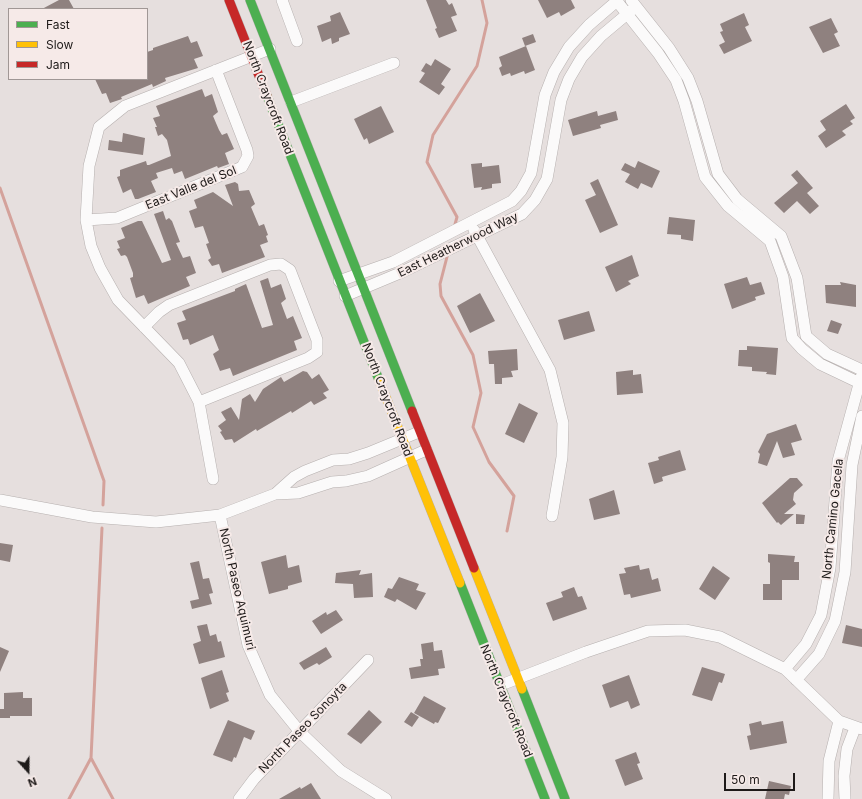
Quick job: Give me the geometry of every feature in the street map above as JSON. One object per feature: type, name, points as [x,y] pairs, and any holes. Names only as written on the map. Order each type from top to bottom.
[{"type":"main road","name":"North Craycroft Road","points":[[229,0],[545,799]]},
{"type":"main road","name":"North Craycroft Road","points":[[250,0],[359,275],[426,450],[565,799]]},
{"type":"street","points":[[282,0],[297,41]]},
{"type":"street","points":[[617,0],[631,7],[676,80],[684,101],[705,177],[728,206],[770,241],[783,277],[792,338],[802,349],[820,364],[861,377]]},
{"type":"street","name":"East Heatherwood Way","points":[[340,281],[393,262],[512,201],[521,191],[531,173],[545,95],[554,72],[569,47],[589,25],[617,0]]},
{"type":"street","name":"East Heatherwood Way","points":[[345,296],[400,273],[522,214],[535,200],[547,179],[561,100],[569,79],[582,57],[631,7]]},
{"type":"street","points":[[213,479],[198,402],[179,362],[118,300],[100,268],[91,246],[86,220],[89,166],[99,127],[126,106],[270,50]]},
{"type":"street","points":[[291,102],[394,63]]},
{"type":"street","name":"East Valle del Sol","points":[[86,220],[117,218],[242,167],[248,156],[247,150],[216,70]]},
{"type":"street","points":[[469,223],[550,370],[562,423],[562,457],[552,516]]},
{"type":"street","points":[[144,326],[169,305],[263,268],[281,264],[290,270],[317,340],[317,352],[308,358],[198,402]]},
{"type":"street","name":"North Camino Gacela","points":[[785,669],[806,644],[821,615],[830,568],[838,461],[861,377]]},
{"type":"street","name":"North Camino Gacela","points":[[796,680],[819,654],[835,621],[845,572],[852,465],[862,416]]},
{"type":"street","points":[[275,494],[305,471],[333,460],[349,459],[368,453],[419,432]]},
{"type":"street","points":[[0,500],[92,516],[156,522],[220,515],[275,494],[298,493],[332,482],[353,480],[385,470],[426,450]]},
{"type":"street","name":"North Paseo Aquimuri","points":[[220,515],[248,645],[270,695],[300,732],[341,771],[386,799]]},
{"type":"street","points":[[833,526],[847,532]]},
{"type":"street","points":[[501,685],[586,652],[648,631],[685,630],[720,637],[785,669],[839,721],[859,728],[847,749],[844,776],[845,799]]},
{"type":"street","name":"North Paseo Sonoyta","points":[[239,799],[254,779],[368,660]]},
{"type":"street","points":[[828,799],[829,761],[839,721]]},
{"type":"building","points":[[59,0],[69,0],[73,8],[44,8]]},
{"type":"building","points":[[426,0],[446,0],[449,5],[452,3],[457,15],[451,17],[457,31],[439,38],[435,29],[437,28]]},
{"type":"building","points":[[538,0],[571,0],[575,8],[561,16],[559,12],[547,18]]},
{"type":"building","points":[[340,12],[350,34],[339,38],[339,41],[332,44],[331,38],[322,42],[317,26],[331,21],[330,16]]},
{"type":"building","points":[[744,13],[749,25],[745,27],[752,41],[724,54],[719,45],[725,42],[720,32],[723,31],[720,24]]},
{"type":"building","points":[[831,18],[838,32],[834,34],[840,46],[823,53],[809,27]]},
{"type":"building","points":[[533,34],[536,42],[525,46],[522,38]]},
{"type":"building","points":[[188,36],[191,43],[197,41],[203,56],[194,59],[198,68],[165,78],[166,81],[153,87],[152,84],[121,97],[122,99],[110,103],[106,93],[102,94],[95,80],[148,80],[148,52],[153,50],[153,48]]},
{"type":"building","points":[[526,46],[535,70],[525,74],[524,71],[511,76],[510,73],[502,76],[499,68],[502,66],[499,57]]},
{"type":"building","points":[[435,59],[451,69],[441,84],[445,87],[439,95],[419,82],[425,73],[421,71],[426,63],[431,66]]},
{"type":"building","points":[[202,89],[205,97],[212,94],[218,112],[213,116],[222,135],[227,133],[234,149],[225,153],[229,164],[218,168],[217,166],[185,179],[182,171],[174,174],[172,168],[156,173],[158,178],[151,181],[156,192],[138,199],[135,199],[131,189],[123,193],[117,177],[120,176],[120,170],[146,161],[147,165],[149,165],[171,156],[167,140],[162,134],[158,136],[155,127],[157,127],[153,118],[160,116],[156,106]]},
{"type":"building","points":[[846,104],[855,118],[850,121],[853,124],[842,131],[846,135],[826,148],[818,136],[826,130],[820,121]]},
{"type":"building","points":[[381,106],[394,132],[369,144],[367,138],[364,140],[354,119]]},
{"type":"building","points":[[597,111],[598,116],[616,111],[618,120],[600,125],[601,128],[573,136],[568,120]]},
{"type":"building","points":[[123,133],[145,138],[143,155],[108,150],[109,140],[122,142]]},
{"type":"building","points":[[638,161],[660,171],[652,188],[641,183],[638,189],[625,182],[630,174],[621,170],[625,163],[635,168]]},
{"type":"building","points":[[482,163],[482,167],[499,165],[501,183],[492,184],[492,188],[481,190],[482,187],[474,188],[471,164]]},
{"type":"building","points":[[797,170],[813,188],[807,193],[819,206],[810,214],[797,201],[784,213],[774,203],[798,183],[791,175]]},
{"type":"building","points":[[598,179],[618,225],[600,233],[585,200],[596,195],[590,183]]},
{"type":"building","points":[[235,182],[238,184],[239,191],[249,190],[255,204],[251,207],[259,226],[264,224],[268,235],[266,236],[268,242],[260,245],[265,257],[222,273],[219,264],[212,266],[208,260],[211,258],[206,244],[209,243],[203,226],[195,228],[189,211],[197,208],[194,200],[213,192],[233,206],[225,185]]},
{"type":"building","points":[[163,211],[166,220],[169,218],[172,221],[180,242],[176,243],[183,258],[190,256],[196,273],[186,277],[190,286],[148,304],[144,295],[136,298],[130,278],[133,277],[133,273],[127,257],[125,255],[121,256],[117,249],[120,248],[117,241],[125,238],[121,228],[138,221],[142,221],[162,263],[171,260],[154,214]]},
{"type":"building","points":[[669,217],[695,220],[693,241],[681,239],[681,235],[667,234]]},
{"type":"building","points":[[632,255],[639,276],[628,281],[631,284],[616,292],[605,267]]},
{"type":"building","points":[[747,277],[750,285],[761,282],[765,294],[755,297],[756,300],[732,309],[724,284]]},
{"type":"building","points":[[268,278],[271,288],[281,284],[286,299],[281,303],[287,319],[293,316],[302,338],[294,341],[297,350],[233,376],[230,368],[220,371],[213,354],[219,350],[213,335],[190,345],[188,339],[183,340],[177,323],[186,320],[182,311],[235,291],[235,289],[246,284],[262,328],[273,325],[260,281]]},
{"type":"building","points":[[840,282],[856,285],[856,307],[826,303],[825,285],[841,285]]},
{"type":"building","points":[[480,293],[495,321],[470,333],[457,306]]},
{"type":"building","points":[[589,311],[595,331],[564,340],[558,320]]},
{"type":"building","points":[[831,320],[842,324],[838,334],[827,331]]},
{"type":"building","points":[[747,346],[778,348],[776,375],[766,374],[767,372],[752,371],[752,367],[738,366],[739,350],[747,350]]},
{"type":"building","points":[[517,349],[518,370],[511,371],[513,377],[502,378],[502,384],[495,384],[494,364],[489,364],[488,351]]},
{"type":"building","points":[[633,370],[633,375],[641,374],[643,393],[617,395],[616,372]]},
{"type":"building","points":[[303,371],[307,372],[312,379],[319,374],[329,390],[323,393],[327,398],[314,405],[311,401],[292,413],[291,411],[257,431],[256,429],[234,443],[232,439],[225,440],[220,432],[222,431],[218,426],[226,420],[221,412],[231,407],[239,420],[242,399],[250,394],[255,402],[263,389],[281,377],[284,382]]},
{"type":"building","points":[[519,403],[538,413],[524,443],[505,434]]},
{"type":"building","points":[[796,424],[802,440],[791,443],[795,455],[783,458],[777,441],[767,466],[758,463],[760,454],[758,452],[767,434]]},
{"type":"building","points":[[680,450],[686,470],[662,477],[663,481],[654,484],[648,463],[659,460],[658,457]]},
{"type":"building","points":[[790,478],[797,478],[803,485],[794,493],[793,500],[796,504],[784,514],[794,514],[781,525],[778,522],[777,523],[762,503]]},
{"type":"building","points":[[614,490],[620,514],[594,520],[589,499]]},
{"type":"building","points":[[796,514],[805,515],[804,524],[796,524]]},
{"type":"building","points":[[0,543],[13,545],[10,562],[0,560]]},
{"type":"building","points":[[768,554],[795,556],[794,562],[799,562],[799,580],[782,580],[782,600],[763,600],[763,584],[770,584],[770,563],[768,562]]},
{"type":"building","points":[[286,555],[288,568],[299,565],[302,582],[288,586],[288,589],[269,594],[261,562]]},
{"type":"building","points":[[199,561],[203,579],[209,578],[213,593],[209,594],[212,604],[192,609],[190,601],[199,599],[190,563]]},
{"type":"building","points":[[639,565],[640,570],[649,568],[652,580],[658,578],[661,591],[631,598],[630,594],[624,595],[619,574],[626,573],[624,568]]},
{"type":"building","points":[[713,566],[730,578],[715,600],[699,589]]},
{"type":"building","points":[[361,570],[359,575],[372,573],[373,597],[354,598],[353,584],[335,583],[336,573]]},
{"type":"building","points":[[399,577],[419,584],[416,590],[426,593],[416,610],[397,599],[395,602],[384,597],[388,588],[392,589]]},
{"type":"building","points":[[574,587],[578,597],[582,596],[587,609],[553,621],[546,603],[563,597],[561,592]]},
{"type":"building","points":[[336,610],[343,620],[321,634],[312,621],[326,612],[327,615]]},
{"type":"building","points":[[207,624],[210,636],[216,634],[218,642],[221,641],[225,657],[199,664],[193,644],[201,641],[197,626]]},
{"type":"building","points":[[846,625],[862,629],[862,647],[842,643]]},
{"type":"building","points":[[433,642],[434,651],[442,650],[445,668],[438,669],[439,675],[411,679],[409,668],[421,666],[420,659],[423,659],[421,644]]},
{"type":"building","points":[[0,647],[9,651],[0,672]]},
{"type":"building","points":[[326,647],[332,657],[319,665],[317,663],[304,670],[299,663]]},
{"type":"building","points":[[702,667],[725,674],[722,683],[719,682],[712,701],[692,695]]},
{"type":"building","points":[[222,670],[229,692],[226,693],[229,701],[210,709],[201,678]]},
{"type":"building","points":[[629,675],[640,705],[631,709],[628,701],[610,708],[602,685]]},
{"type":"building","points":[[23,692],[23,698],[32,698],[32,716],[10,716],[10,718],[0,718],[0,709],[4,709],[4,693]]},
{"type":"building","points":[[424,696],[446,708],[438,723],[435,722],[434,724],[414,713]]},
{"type":"building","points":[[369,710],[382,722],[361,744],[347,734]]},
{"type":"building","points":[[411,712],[419,717],[412,727],[404,722]]},
{"type":"building","points":[[228,720],[255,731],[251,740],[244,737],[236,758],[234,757],[232,762],[213,755]]},
{"type":"building","points":[[761,721],[762,725],[783,721],[787,743],[750,750],[747,736],[751,735],[749,724]]},
{"type":"building","points":[[636,752],[640,763],[637,764],[643,779],[625,786],[615,760]]},
{"type":"building","points":[[769,781],[791,786],[789,795],[785,794],[784,799],[765,799]]},
{"type":"building","points":[[311,783],[321,799],[279,799],[300,787],[301,789]]},
{"type":"waterway","points":[[454,228],[457,217],[427,162],[433,135],[477,66],[487,23],[482,0]]},
{"type":"waterway","points":[[0,188],[104,481],[103,505]]},
{"type":"waterway","points":[[448,253],[440,284],[441,296],[473,355],[481,393],[473,427],[489,462],[514,496],[507,531]]},
{"type":"waterway","points":[[69,799],[91,758],[102,528]]},
{"type":"waterway","points":[[91,758],[113,799]]},
{"type":"traffic: fast","points":[[250,0],[412,411]]},
{"type":"traffic: fast","points":[[267,96],[379,380]]},
{"type":"traffic: fast","points":[[460,583],[545,799]]},
{"type":"traffic: fast","points":[[522,689],[565,799]]},
{"type":"traffic: slow","points":[[379,380],[460,583]]},
{"type":"traffic: slow","points":[[474,568],[522,689]]},
{"type":"traffic: jam","points":[[229,0],[267,96]]},
{"type":"traffic: jam","points":[[412,411],[474,568]]}]
